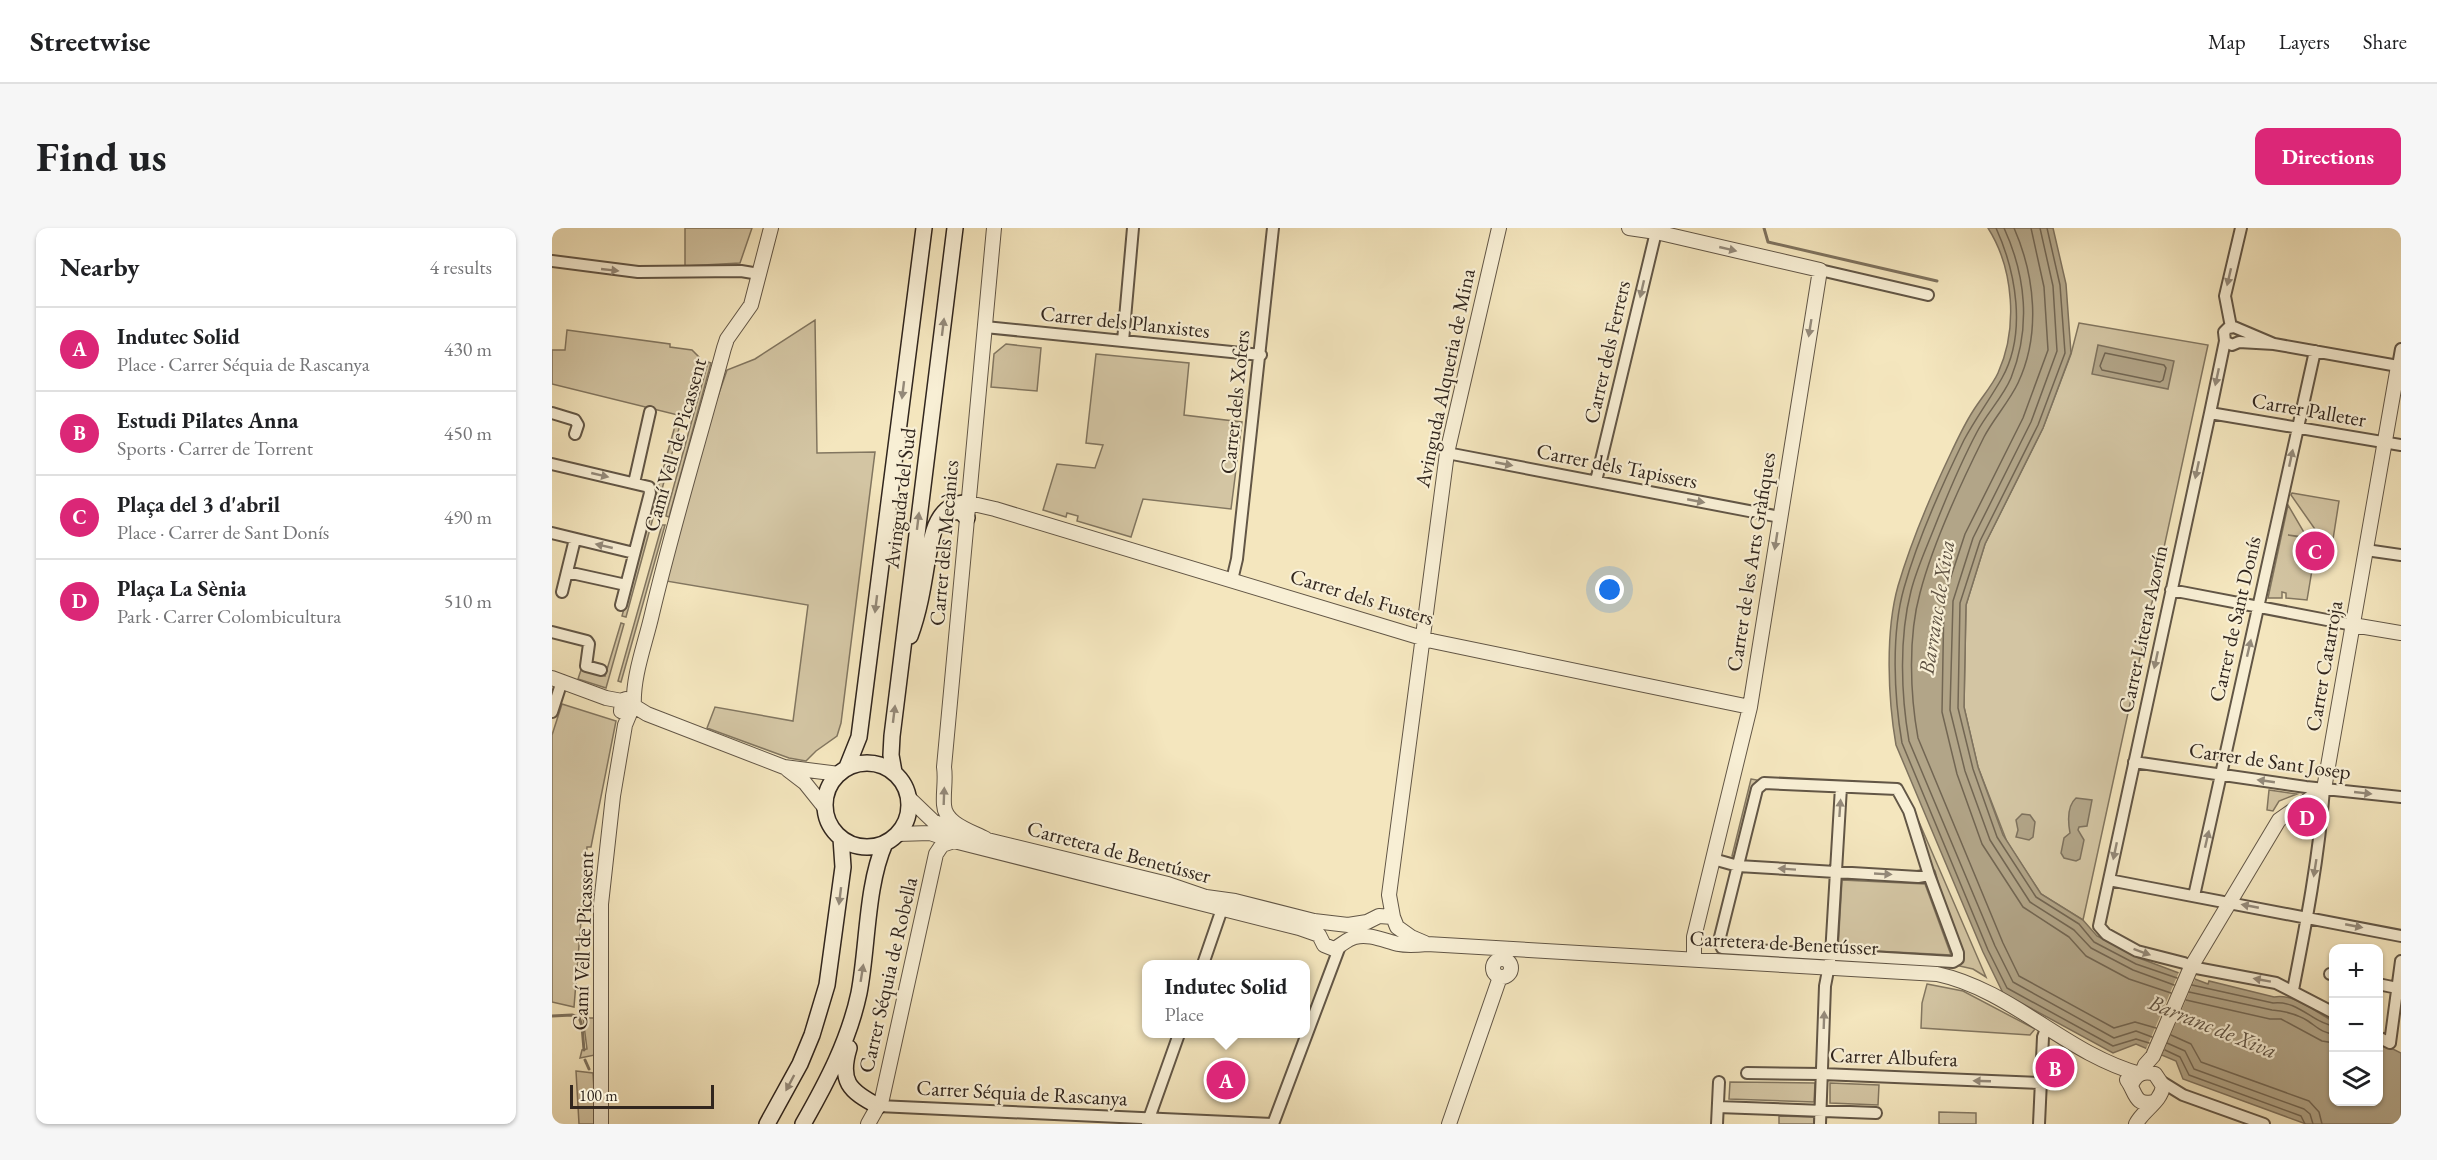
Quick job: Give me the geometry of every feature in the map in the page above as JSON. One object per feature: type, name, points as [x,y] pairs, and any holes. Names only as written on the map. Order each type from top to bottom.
[{"type":"main road","name":"Avinguda del Sud","points":[[843,770],[859,737],[924,228]]},
{"type":"main road","name":"Avinguda del Sud","points":[[894,772],[891,741],[955,228]]},
{"type":"main road","points":[[901,658],[917,618],[931,542],[938,520],[943,514],[952,510],[968,511]]},
{"type":"main road","points":[[859,763],[884,766],[894,772],[901,780],[909,798],[907,817],[898,834],[885,843],[862,846],[841,838],[833,829],[825,808],[826,795],[831,783],[843,770],[859,763]]},
{"type":"main road","points":[[767,1124],[800,1064],[825,993],[843,867],[841,838]]},
{"type":"main road","points":[[803,1124],[843,1047],[854,1013],[876,872],[885,843]]},
{"type":"main road","points":[[854,1013],[854,1033],[845,1073],[852,1090],[878,1106]]},
{"type":"street","name":"Camí Vell de Picassent","points":[[601,1124],[601,904],[604,862],[627,709],[667,552],[724,348],[727,339],[751,305],[771,228]]},
{"type":"street","name":"Carrer dels Mecànics","points":[[986,839],[957,825],[948,816],[944,806],[945,773],[994,228]]},
{"type":"street","points":[[1123,341],[1134,228]]},
{"type":"street","name":"Carrer dels Xofers","points":[[1232,580],[1237,559],[1274,228]]},
{"type":"street","name":"Avinguda Alqueria de Mina","points":[[1379,916],[1389,895],[1447,453],[1499,228]]},
{"type":"street","points":[[1629,228],[1656,232],[1928,295]]},
{"type":"street","points":[[2239,342],[2241,334],[2234,328],[2225,296],[2241,228]]},
{"type":"street","name":"Carrer dels Ferrers","points":[[1596,482],[1656,232]]},
{"type":"street","points":[[552,261],[638,272],[741,271],[759,274]]},
{"type":"street","name":"Carrer de les Arts Gràfiques","points":[[1688,959],[1750,706],[1820,270]]},
{"type":"street","name":"Carrer dels Planxistes","points":[[985,327],[1261,355]]},
{"type":"street","points":[[2274,344],[2234,328],[2224,332],[2225,341],[2232,345],[2239,342],[2274,344],[2400,366]]},
{"type":"street","name":"Carrer Literat Azorín","points":[[2190,972],[2184,963],[2137,951],[2106,934],[2099,926],[2225,341]]},
{"type":"street","name":"Carrer Catarroja","points":[[2293,990],[2307,917],[2324,789],[2400,366],[2401,349]]},
{"type":"street","name":"Carrer de Sant Donís","points":[[2194,896],[2315,351]]},
{"type":"street","points":[[634,483],[650,412]]},
{"type":"street","points":[[552,413],[575,420],[578,425],[575,434]]},
{"type":"street","name":"Carrer Palleter","points":[[2210,413],[2401,445]]},
{"type":"street","name":"Carrer dels Tapissers","points":[[1447,453],[1780,517]]},
{"type":"street","points":[[552,465],[647,486],[650,493],[621,605]]},
{"type":"street","name":"Carrer dels Fusters","points":[[968,511],[995,509],[1422,638],[1750,706]]},
{"type":"street","points":[[552,533],[634,553]]},
{"type":"street","points":[[562,592],[575,539]]},
{"type":"street","points":[[2366,550],[2401,555]]},
{"type":"street","points":[[567,572],[626,585]]},
{"type":"street","points":[[2171,590],[2401,633]]},
{"type":"street","points":[[552,632],[587,641],[589,645],[586,666],[602,670]]},
{"type":"street","points":[[552,712],[557,680],[606,698],[627,709],[647,714],[784,767],[805,783],[825,808]]},
{"type":"street","name":"Carrer de Sant Josep","points":[[2134,762],[2401,798]]},
{"type":"street","points":[[784,767],[843,770]]},
{"type":"street","points":[[1713,859],[1738,866],[1920,877],[1929,874],[1909,811],[1899,792],[1894,789],[1764,783],[1760,785],[1738,866]]},
{"type":"street","points":[[1820,1124],[1826,986],[1830,961],[1841,787]]},
{"type":"street","points":[[2136,1124],[2152,1083],[2154,1054],[2190,972],[2229,902],[2279,820],[2324,789]]},
{"type":"street","name":"Carretera de Benetússer","points":[[909,798],[924,814],[957,834],[986,839],[1157,882],[1206,897],[1330,924],[1357,924],[1379,916],[1395,922],[1411,937],[1427,944]]},
{"type":"street","name":"Carretera de Benetússer","points":[[898,834],[930,833],[1299,928],[1334,949],[1358,936],[1398,944],[1427,944],[1504,954],[1953,962],[1958,959],[1958,953],[1929,874]]},
{"type":"street","name":"Carrer Séquia de Robella","points":[[868,1124],[882,1100],[936,854],[942,845],[954,841]]},
{"type":"street","name":"Carretera de Benetússer","points":[[1738,866],[1720,945],[1725,949],[1921,972],[1953,978],[1989,993],[2046,1029],[2116,1067],[2251,1122],[2264,1124]]},
{"type":"street","points":[[2109,880],[2401,936]]},
{"type":"street","name":"Avinguda Alqueria de Mina","points":[[1389,895],[1395,922]]},
{"type":"street","points":[[1204,960],[1222,909]]},
{"type":"street","points":[[1387,940],[1393,937],[1395,922]]},
{"type":"street","points":[[1330,924],[1324,927],[1322,940],[1330,970]]},
{"type":"street","points":[[1310,1024],[1340,946]]},
{"type":"street","points":[[1449,1124],[1500,977],[1508,975],[1511,970],[1504,954]]},
{"type":"street","points":[[2383,1039],[2390,1043],[2397,1024],[2397,988],[2401,961]]},
{"type":"street","points":[[2190,972],[2276,983],[2329,1009]]},
{"type":"street","points":[[2383,985],[2397,988]]},
{"type":"street","points":[[2038,1124],[2043,1037],[2046,1029]]},
{"type":"street","points":[[1148,1121],[1178,1038]]},
{"type":"street","points":[[1273,1124],[1305,1038]]},
{"type":"street","name":"Carretera de Benetússer","points":[[2116,1067],[2139,1101],[2152,1083]]},
{"type":"street","name":"Carrer Albufera","points":[[1747,1073],[2040,1083]]},
{"type":"street","points":[[1718,1124],[1719,1082]]},
{"type":"street","points":[[2131,1124],[2132,1089],[2152,1083]]},
{"type":"street","name":"Carrer Séquia de Rascanya","points":[[878,1106],[1148,1121],[1273,1124]]},
{"type":"street","points":[[1718,1107],[1876,1113]]},
{"type":"shaded area","points":[[685,228],[752,228],[740,263],[685,266]]},
{"type":"shaded area","points":[[815,320],[817,453],[875,452],[841,723],[837,736],[806,761],[789,758],[707,728],[715,707],[793,721],[808,605],[666,581],[707,428],[727,370],[755,359]]},
{"type":"shaded area","points":[[2079,323],[2208,345],[2083,920],[2041,894],[2007,842],[1978,767],[1964,707],[1966,605],[1985,544],[2043,428],[2071,354]]},
{"type":"shaded area","points":[[567,330],[670,344],[670,347],[692,350],[699,357],[655,514],[651,513],[678,415],[552,384],[552,350],[565,350]]},
{"type":"shaded area","points":[[1006,344],[1041,348],[1037,391],[991,387],[994,354]]},
{"type":"shaded area","points":[[1096,354],[1189,363],[1184,415],[1242,422],[1231,509],[1143,499],[1131,537],[1077,521],[1078,516],[1067,513],[1066,517],[1043,510],[1057,464],[1095,468],[1103,445],[1086,443]]},
{"type":"shaded area","points":[[708,362],[711,363],[669,517],[666,516],[667,511]]},
{"type":"shaded area","points":[[2292,493],[2339,501],[2331,552],[2291,495]]},
{"type":"shaded area","points":[[2288,505],[2305,534],[2304,537],[2288,535],[2317,540],[2307,600],[2286,598],[2286,593],[2282,592],[2282,598],[2268,598]]},
{"type":"shaded area","points":[[649,517],[653,518],[626,617],[622,616]]},
{"type":"shaded area","points":[[662,525],[665,525],[621,682],[618,681]]},
{"type":"shaded area","points":[[621,623],[624,624],[606,688],[578,679],[581,670],[605,676]]},
{"type":"shaded area","points":[[562,704],[616,721],[591,847],[587,847],[574,1007],[552,1002],[552,735]]},
{"type":"shaded area","points":[[1751,779],[1757,780],[1736,857],[1732,856]]},
{"type":"shaded area","points":[[2269,790],[2297,794],[2279,801],[2273,811],[2267,810]]},
{"type":"shaded area","points":[[2314,808],[2317,812],[2314,829],[2290,826],[2294,820]]},
{"type":"shaded area","points":[[1914,812],[1986,977],[1973,969],[1955,965],[1960,962],[1935,871],[1929,865]]},
{"type":"shaded area","points":[[1842,880],[1925,884],[1951,955],[1838,949]]},
{"type":"shaded area","points":[[1927,984],[1963,991],[2035,1029],[2030,1035],[1921,1028],[1922,1003]]},
{"type":"shaded area","points":[[583,1018],[597,1018],[595,1055],[580,1058],[582,1050],[587,1049]]},
{"type":"shaded area","points":[[576,1071],[593,1073],[596,1124],[579,1124]]},
{"type":"shaded area","points":[[1730,1082],[1815,1083],[1814,1102],[1729,1099]]},
{"type":"shaded area","points":[[1830,1083],[1879,1085],[1878,1105],[1830,1103]]},
{"type":"shaded area","points":[[1939,1112],[1976,1113],[1976,1124],[1939,1124]]},
{"type":"shaded area","points":[[1779,1116],[1814,1117],[1814,1124],[1779,1124]]},
{"type":"water","name":"Barranc de Xiva","points":[[1988,228],[2053,228],[2066,284],[2071,353],[2043,428],[1985,544],[1966,605],[1964,707],[1978,767],[2003,835],[2041,894],[2083,920],[2097,936],[2139,958],[2208,984],[2209,981],[2274,997],[2290,998],[2329,1019],[2329,1106],[2383,1106],[2383,1044],[2401,1053],[2401,1124],[2306,1124],[2183,1079],[2176,1061],[2136,1044],[2113,1053],[2003,993],[1983,952],[1896,745],[1889,666],[1894,604],[1909,553],[1928,503],[1958,438],[1998,373],[2009,338],[2008,280],[1997,244]]},
{"type":"water","points":[[2098,345],[2174,361],[2168,389],[2092,374]]},
{"type":"water","points":[[2076,798],[2092,800],[2087,826],[2079,827],[2078,830],[2084,840],[2080,859],[2076,861],[2064,858],[2061,853],[2064,838],[2070,833],[2070,810]]},
{"type":"water","points":[[2022,814],[2030,815],[2035,822],[2033,837],[2029,840],[2016,837],[2018,830],[2016,820]]},
{"type":"pier","points":[[2179,972],[2195,979],[2162,1055],[2146,1049]]},
{"type":"waterway","points":[[1764,228],[1768,242],[1937,281]]},
{"type":"waterway","points":[[552,1016],[579,1017],[584,1050]]},
{"type":"waterway","points":[[585,1060],[589,1069]]},
{"type":"place","name":"Plaça del 3 d'abril","points":[[2315,551]]},
{"type":"place","name":"Plaça La Sènia","points":[[2307,817]]},
{"type":"place","name":"Estudi Pilates Anna","points":[[2055,1068]]},
{"type":"place","name":"Indutec Solid","points":[[1226,1080]]}]
